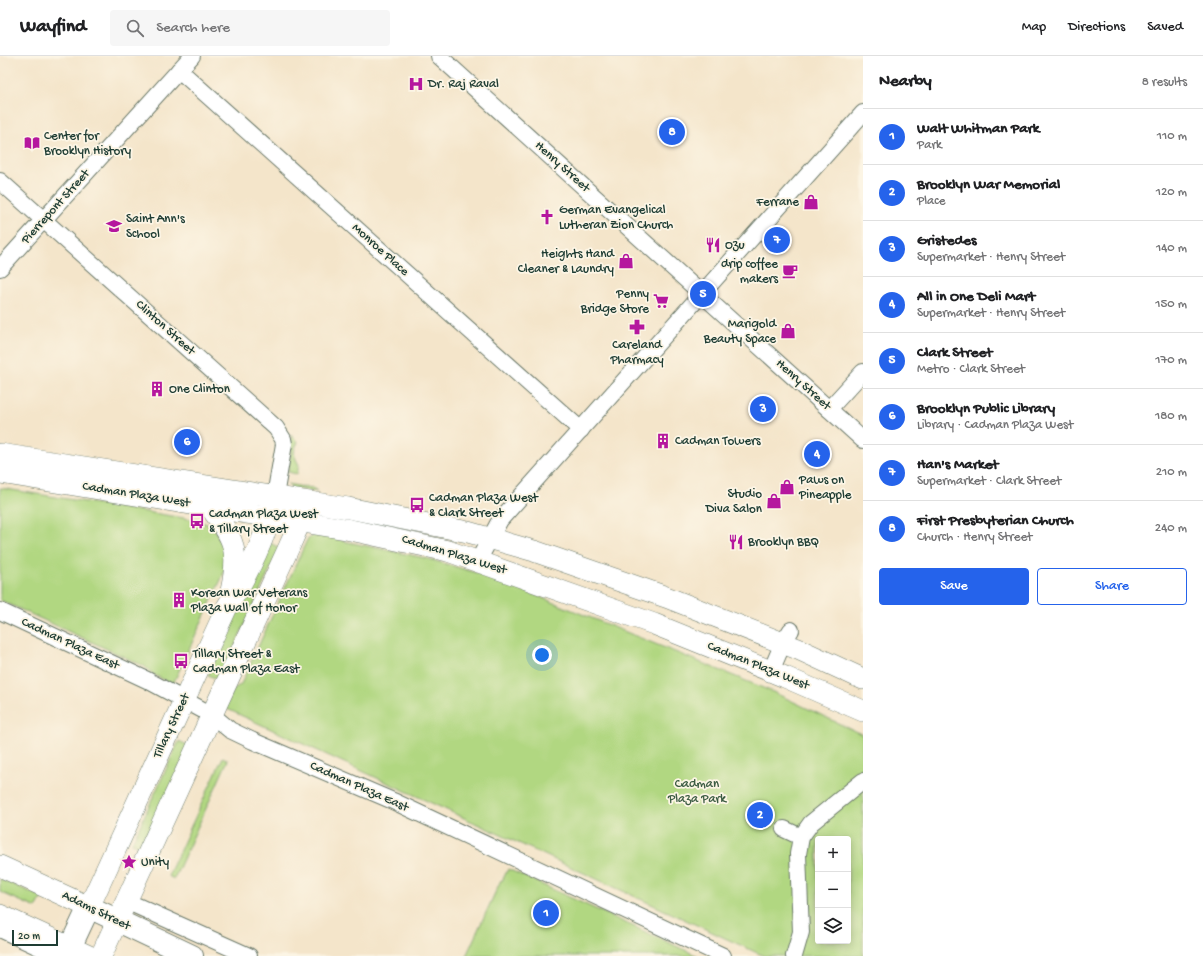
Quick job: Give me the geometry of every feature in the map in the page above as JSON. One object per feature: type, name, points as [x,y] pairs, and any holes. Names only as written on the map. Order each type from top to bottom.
[{"type":"highway","name":"Adams Street","points":[[88,907],[192,956]]},
{"type":"highway","name":"Tillary Street","points":[[64,953],[88,907]]},
{"type":"main road","name":"Cadman Plaza West","points":[[0,454],[275,496],[414,520],[490,539],[534,551],[666,597],[787,636],[863,679]]},
{"type":"main road","name":"Cadman Plaza West","points":[[0,473],[300,521],[418,543],[459,554],[654,624],[771,671],[863,711]]},
{"type":"main road","name":"Tillary Street","points":[[88,907],[227,607],[247,573],[266,532],[275,496]]},
{"type":"main road","points":[[101,956],[300,521],[304,501]]},
{"type":"main road","points":[[210,507],[230,535],[235,552],[236,567],[227,607]]},
{"type":"main road","name":"Adams Street","points":[[0,866],[88,907]]},
{"type":"main road","points":[[0,915],[64,953],[89,956]]},
{"type":"street","name":"Pierrepont Street","points":[[0,268],[192,56]]},
{"type":"street","name":"Henry Street","points":[[439,56],[863,440]]},
{"type":"street","name":"Monroe Place","points":[[179,70],[581,430]]},
{"type":"street","points":[[478,561],[500,520],[863,113]]},
{"type":"street","name":"Clinton Street","points":[[0,180],[276,428],[283,439],[284,444],[275,496]]},
{"type":"street","points":[[830,409],[863,372]]},
{"type":"street","name":"Cadman Plaza East","points":[[0,611],[147,680],[212,715],[230,730],[253,741],[393,801],[724,956]]},
{"type":"street","points":[[771,671],[787,636]]},
{"type":"street","points":[[794,956],[801,932],[798,854],[801,837],[811,823],[863,781]]},
{"type":"street","points":[[784,829],[801,837]]},
{"type":"street","name":"Adams Street","points":[[126,901],[248,956]]},
{"type":"street","points":[[0,929],[64,953]]},
{"type":"green space","points":[[291,435],[298,442],[294,451],[299,465],[297,474],[288,472],[291,451]]},
{"type":"green space","points":[[287,484],[311,487],[317,491],[293,489]]},
{"type":"green space","points":[[0,488],[196,520],[210,525],[215,530],[226,551],[224,573],[173,684],[154,675],[144,666],[0,600]]},
{"type":"green space","name":"Cadman Plaza Park","points":[[318,534],[332,535],[343,541],[425,558],[491,577],[773,692],[863,735],[863,956],[764,956],[225,708],[234,689],[241,684],[307,540]]},
{"type":"green space","points":[[270,543],[280,548],[219,680],[208,675]]},
{"type":"green space","points":[[179,741],[189,746],[143,847],[132,843]]},
{"type":"green space","points":[[223,757],[228,760],[174,879],[168,876]]},
{"type":"green space","points":[[508,869],[698,956],[466,956],[501,880],[502,881]]},
{"type":"green space","points":[[0,879],[42,897],[36,908],[0,892]]},
{"type":"place","name":"Dr. Raj Raval","points":[[416,84]]},
{"type":"place","name":"First Presbyterian Church","points":[[672,132]]},
{"type":"place","name":"Center for Brooklyn History","points":[[32,143]]},
{"type":"place","name":"Ferrane","points":[[811,202]]},
{"type":"place","name":"German Evangelical Lutheran Zion Church","points":[[547,217]]},
{"type":"place","name":"Saint Ann's School","points":[[114,226]]},
{"type":"place","name":"Han's Market","points":[[777,240]]},
{"type":"place","name":"Ozu","points":[[713,245]]},
{"type":"place","name":"Heights Hand Cleaner & Laundry","points":[[626,261]]},
{"type":"place","name":"drip coffee makers","points":[[790,271]]},
{"type":"place","name":"Clark Street","points":[[703,294]]},
{"type":"place","name":"Penny Bridge Store","points":[[661,301]]},
{"type":"place","name":"Careland Pharmacy","points":[[637,327]]},
{"type":"place","name":"Marigold Beauty Space","points":[[788,331]]},
{"type":"place","name":"One Clinton","points":[[157,389]]},
{"type":"place","name":"Gristedes","points":[[763,409]]},
{"type":"place","name":"Cadman Towers","points":[[663,441]]},
{"type":"place","name":"Brooklyn Public Library","points":[[187,442]]},
{"type":"place","name":"All in One Deli Mart","points":[[817,454]]},
{"type":"place","name":"Paws on Pineapple","points":[[787,487]]},
{"type":"place","name":"Studio Diva Salon","points":[[774,501]]},
{"type":"place","name":"Cadman Plaza West & Clark Street","points":[[417,505]]},
{"type":"place","name":"Cadman Plaza West & Tillary Street","points":[[197,521]]},
{"type":"place","name":"Brooklyn BBQ","points":[[736,542]]},
{"type":"place","name":"Korean War Veterans Plaza Wall of Honor","points":[[179,600]]},
{"type":"place","name":"Tillary Street & Cadman Plaza East","points":[[181,661]]},
{"type":"place","name":"Brooklyn War Memorial","points":[[760,815]]},
{"type":"place","name":"Unity","points":[[129,862]]},
{"type":"place","name":"Walt Whitman Park","points":[[546,913]]}]
